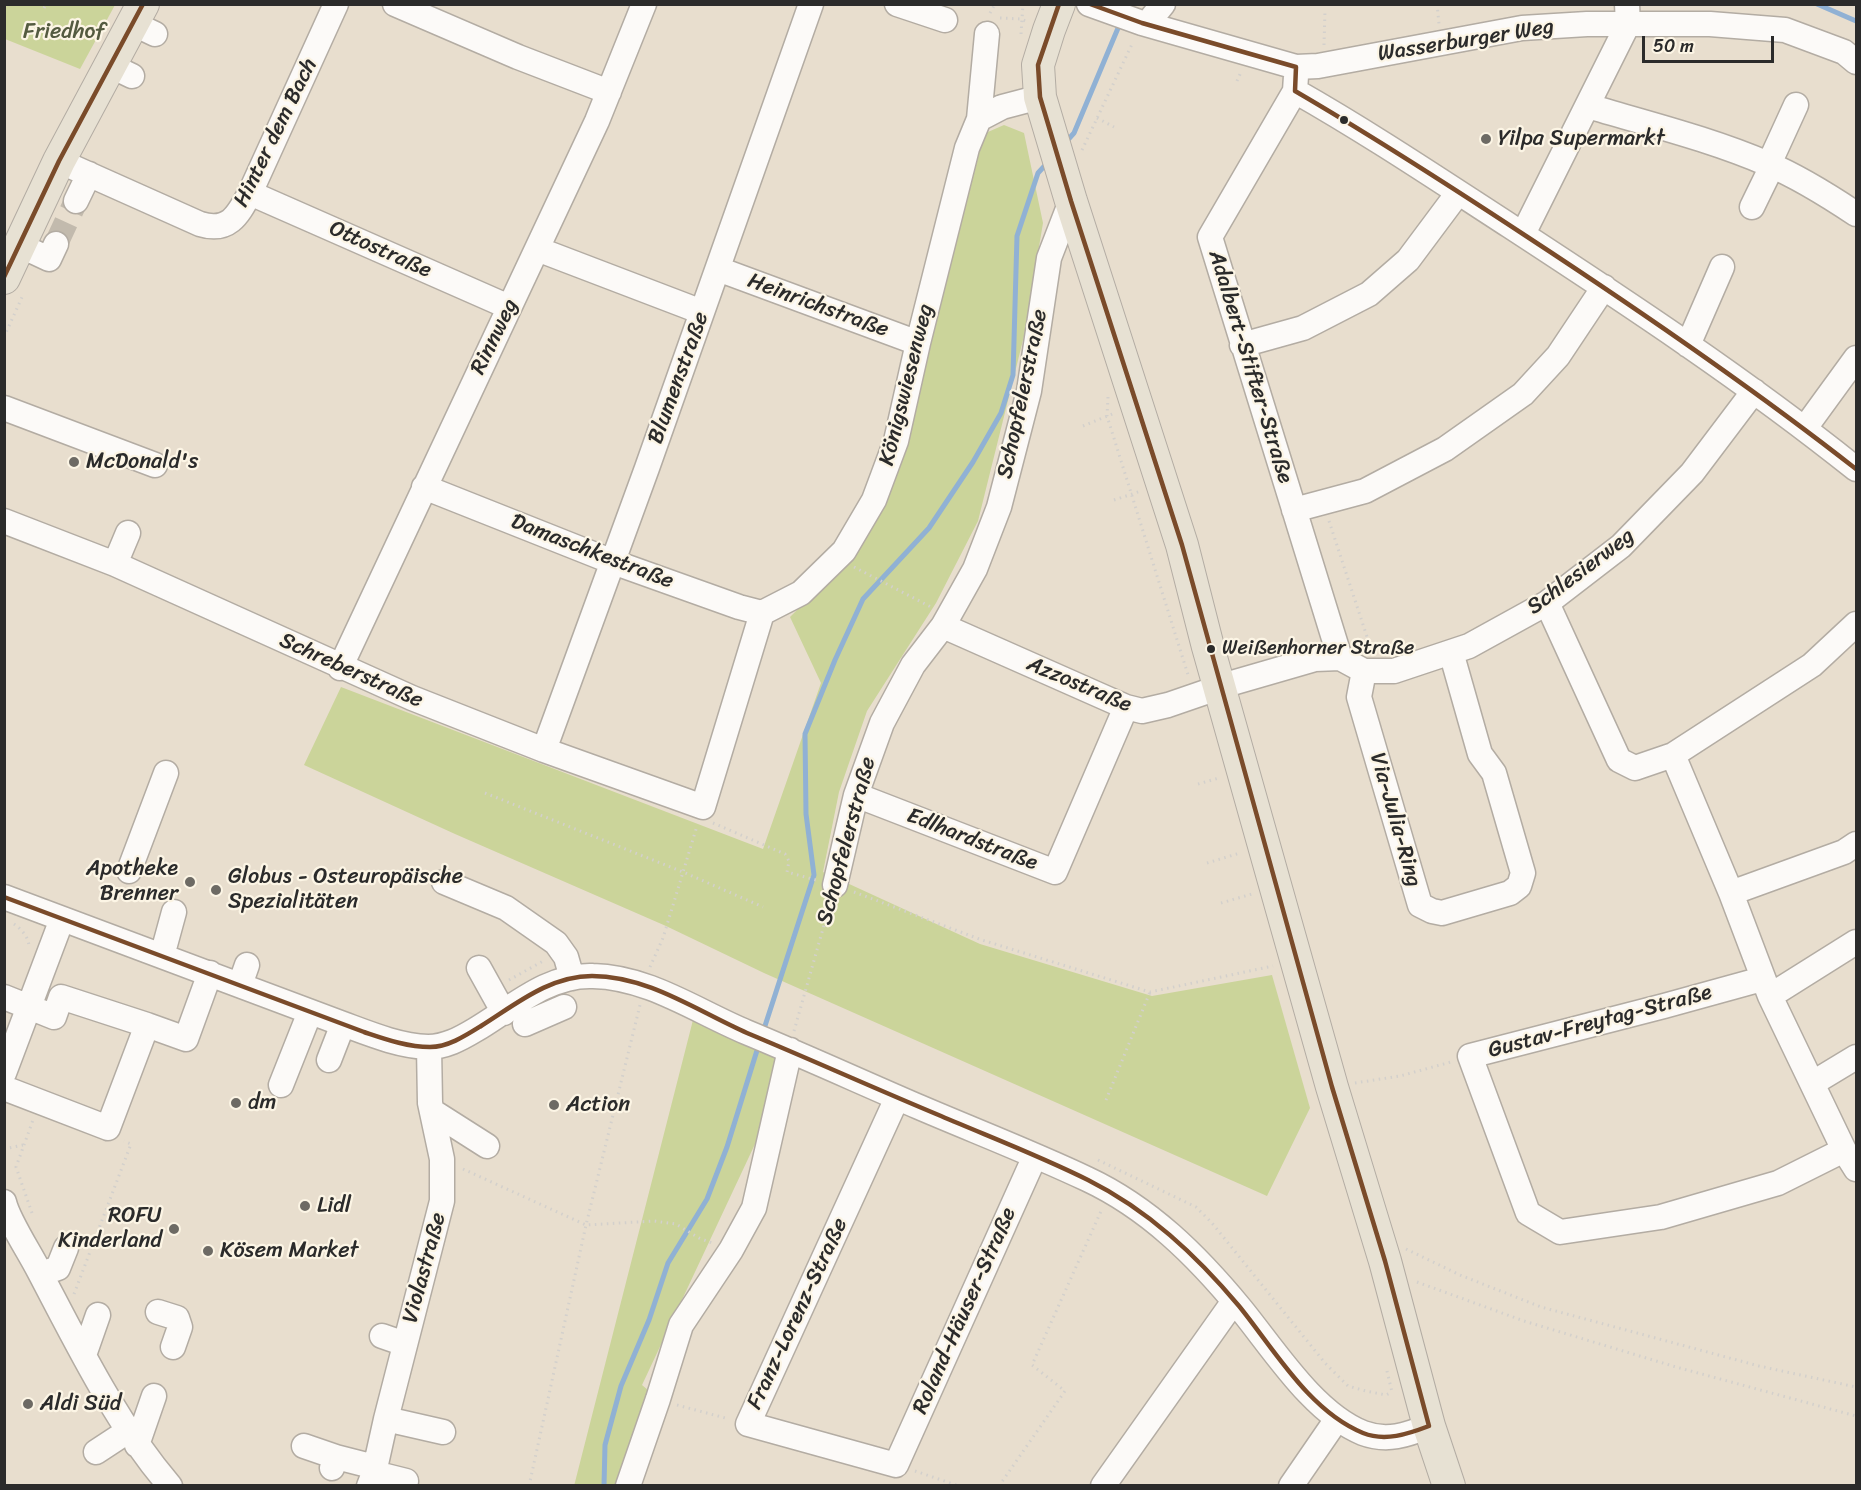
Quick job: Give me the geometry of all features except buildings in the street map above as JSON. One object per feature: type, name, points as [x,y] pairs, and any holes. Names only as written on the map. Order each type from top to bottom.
[{"type":"main road","points":[[1059,4],[1038,65],[1040,97],[1052,136],[1071,177],[1122,400],[1182,545],[1207,691],[1332,1087],[1377,1236],[1429,1426],[1449,1485]]},
{"type":"main road","points":[[4,278],[59,161],[121,71],[143,21]]},
{"type":"street","name":"Hinter dem Bach","points":[[59,161],[208,227],[223,226],[240,212],[250,193],[267,140],[336,4]]},
{"type":"street","points":[[395,4],[527,61],[609,92]]},
{"type":"street","name":"Rinnweg","points":[[340,668],[609,92],[644,4]]},
{"type":"street","name":"Blumenstraße","points":[[544,750],[718,269],[810,4]]},
{"type":"street","points":[[897,4],[945,21]]},
{"type":"street","points":[[1141,22],[1163,4]]},
{"type":"street","name":"Wasserburger Weg","points":[[1096,7],[1296,79],[1324,65],[1522,28],[1628,14],[1785,30],[1844,52],[1857,62]]},
{"type":"street","points":[[1522,234],[1588,106],[1628,14]]},
{"type":"street","name":"Königswiesenweg","points":[[762,613],[801,593],[844,551],[874,500],[896,441],[967,148],[979,119],[987,26]]},
{"type":"street","points":[[1296,79],[1342,117],[1604,287],[1688,345],[1805,428],[1857,469]]},
{"type":"street","name":"Adalbert-Stifter-Straße","points":[[1296,79],[1210,237],[1340,658]]},
{"type":"street","points":[[979,119],[1002,107],[1040,97]]},
{"type":"street","points":[[1752,207],[1796,105]]},
{"type":"street","points":[[1588,106],[1681,133],[1771,165],[1857,214]]},
{"type":"street","points":[[76,201],[89,174]]},
{"type":"street","name":"Schopfelerstraße","points":[[835,885],[856,795],[882,723],[913,665],[945,621],[975,568],[999,507],[1029,391],[1049,258],[1071,177]]},
{"type":"street","name":"Ottostraße","points":[[250,193],[509,307]]},
{"type":"street","points":[[1242,345],[1303,328],[1370,294],[1408,260],[1458,193]]},
{"type":"street","points":[[19,245],[49,259],[56,244]]},
{"type":"street","points":[[537,249],[702,312]]},
{"type":"street","points":[[1688,345],[1722,267]]},
{"type":"street","name":"Heinrichstraße","points":[[718,269],[918,343]]},
{"type":"street","points":[[1294,510],[1365,491],[1444,449],[1523,394],[1558,356],[1604,287]]},
{"type":"street","points":[[1805,428],[1857,358]]},
{"type":"street","name":"Schlesierweg","points":[[1371,671],[1394,671],[1469,646],[1547,603],[1621,546],[1692,473],[1754,391]]},
{"type":"street","points":[[4,408],[155,465]]},
{"type":"street","name":"Damaschkestraße","points":[[424,487],[613,562],[762,613]]},
{"type":"street","name":"Schreberstraße","points":[[4,521],[115,564],[340,668],[412,698],[544,750],[703,807]]},
{"type":"street","points":[[115,564],[128,533]]},
{"type":"street","points":[[1547,603],[1619,760],[1635,768],[1673,755],[1812,665],[1857,624]]},
{"type":"street","points":[[703,807],[762,613]]},
{"type":"street","name":"Azzostraße","points":[[945,621],[1126,707],[1142,711],[1207,691]]},
{"type":"street","name":"Via-Julia-Ring","points":[[1371,671],[1359,697],[1420,905],[1442,913],[1510,893],[1519,886],[1523,873],[1494,773],[1480,754],[1451,652]]},
{"type":"street","points":[[1207,691],[1316,659],[1340,658],[1371,671]]},
{"type":"street","name":"Edlhardstraße","points":[[856,795],[1055,873],[1126,707]]},
{"type":"street","points":[[1673,755],[1731,893],[1766,987],[1850,1160]]},
{"type":"street","points":[[129,872],[166,773]]},
{"type":"street","points":[[1731,893],[1844,852],[1857,844]]},
{"type":"street","points":[[444,882],[506,908],[556,943],[566,957],[572,978]]},
{"type":"street","points":[[14,901],[62,919],[109,926],[162,956],[210,973],[244,975],[310,1012],[399,1043],[429,1047],[452,1043],[517,1019],[564,1007]]},
{"type":"street","points":[[162,956],[174,912]]},
{"type":"street","points":[[4,1072],[11,1002],[62,919]]},
{"type":"street","name":"Gustav-Freytag-Straße","points":[[1850,1160],[1661,1217],[1560,1232],[1528,1213],[1470,1056],[1664,1006],[1766,987],[1857,942]]},
{"type":"street","points":[[479,968],[517,1019]]},
{"type":"street","points":[[11,1002],[54,1017],[61,997],[186,1039],[210,973]]},
{"type":"street","points":[[517,1019],[549,984],[589,975],[647,976],[741,1030],[1111,1191],[1142,1210],[1195,1257],[1309,1393],[1337,1419],[1362,1433],[1382,1438],[1403,1436],[1429,1426]]},
{"type":"street","points":[[281,1085],[310,1012]]},
{"type":"street","points":[[329,1060],[343,1024]]},
{"type":"street","points":[[4,1088],[108,1128],[147,1025]]},
{"type":"street","name":"Violastraße","points":[[373,1475],[442,1202],[442,1159],[430,1103],[429,1047]]},
{"type":"street","points":[[628,1485],[681,1325],[730,1250],[754,1208],[783,1047]]},
{"type":"street","points":[[1813,1083],[1857,1057]]},
{"type":"street","name":"Franz-Lorenz-Straße","points":[[896,1465],[748,1424],[897,1098]]},
{"type":"street","points":[[432,1111],[487,1146]]},
{"type":"street","name":"Roland-Häuser-Straße","points":[[896,1465],[1035,1156]]},
{"type":"street","points":[[4,1202],[84,1355],[132,1438],[170,1485]]},
{"type":"street","points":[[41,1274],[58,1268],[66,1248]]},
{"type":"street","points":[[1103,1485],[1234,1301]]},
{"type":"street","points":[[158,1312],[177,1318],[180,1327],[173,1347]]},
{"type":"street","points":[[84,1355],[98,1315]]},
{"type":"street","points":[[382,1336],[405,1344]]},
{"type":"street","points":[[96,1452],[132,1438],[154,1396]]},
{"type":"street","points":[[386,1419],[443,1432]]},
{"type":"street","points":[[1297,1483],[1337,1419]]},
{"type":"street","points":[[304,1446],[334,1462],[373,1475],[406,1481]]},
{"type":"path","points":[[987,26],[995,4]]},
{"type":"path","points":[[1021,19],[1023,4]]},
{"type":"path","points":[[1324,65],[1325,10]]},
{"type":"path","points":[[1071,177],[1141,22]]},
{"type":"path","points":[[1097,118],[1114,127]]},
{"type":"path","points":[[1107,416],[1122,400]]},
{"type":"path","points":[[1083,426],[1107,416],[1122,400]]},
{"type":"path","points":[[1107,416],[1207,691]]},
{"type":"path","points":[[1323,502],[1371,671]]},
{"type":"path","points":[[837,558],[945,621]]},
{"type":"path","points":[[1198,784],[1219,778]]},
{"type":"path","points":[[485,793],[764,907]]},
{"type":"path","points":[[529,1485],[586,1225],[647,976],[663,938],[703,807]]},
{"type":"path","points":[[703,807],[714,825],[785,854],[789,861],[786,872],[802,875]]},
{"type":"path","points":[[1207,863],[1240,853]]},
{"type":"path","points":[[835,885],[982,940],[1150,992],[1274,966]]},
{"type":"path","name":"Schopfelerstraße","points":[[783,1047],[835,885]]},
{"type":"path","points":[[1221,903],[1252,894]]},
{"type":"path","points":[[14,901],[20,928],[29,942],[29,953]]},
{"type":"path","points":[[1106,1100],[1150,992]]},
{"type":"path","points":[[1332,1087],[1400,1076],[1470,1056]]},
{"type":"path","points":[[20,1232],[16,1167],[40,1102]]},
{"type":"path","points":[[61,1311],[70,1304],[130,1144],[106,1134],[108,1128]]},
{"type":"path","points":[[4,1149],[24,1145]]},
{"type":"path","points":[[442,1159],[586,1225],[654,1221],[676,1224],[699,1238]]},
{"type":"path","points":[[999,1485],[1065,1391],[1032,1365],[1111,1191]]},
{"type":"path","points":[[1377,1236],[1460,1275],[1540,1307],[1759,1366],[1857,1387]]},
{"type":"path","points":[[1410,1280],[1524,1321],[1676,1368],[1857,1416]]},
{"type":"path","points":[[658,1400],[748,1424]]},
{"type":"path","points":[[896,1465],[959,1485]]},
{"type":"green space","name":"Friedhof","points":[[4,5],[115,5],[80,69],[5,39]]},
{"type":"green space","points":[[1004,125],[1024,133],[1043,223],[1024,336],[978,521],[936,603],[867,711],[839,792],[823,872],[980,944],[1152,996],[1272,975],[1310,1108],[1267,1196],[764,973],[666,926],[304,765],[341,687],[763,849],[821,683],[790,617],[856,551],[981,135]]},
{"type":"green space","points":[[693,1020],[779,1053],[763,1127],[642,1385],[667,1406],[636,1485],[574,1486]]},
{"type":"waterway","points":[[1817,4],[1856,21]]},
{"type":"waterway","points":[[1065,143],[1074,133],[1121,21]]},
{"type":"waterway","points":[[763,1032],[814,875],[806,814],[805,734],[863,599],[929,528],[973,462],[1001,413],[1013,375],[1017,236],[1038,173],[1049,161]]},
{"type":"waterway","points":[[604,1486],[605,1445],[621,1386],[649,1320],[668,1263],[707,1199],[727,1147],[759,1044]]},
{"type":"tunnel","points":[[56,244],[76,201]]},
{"type":"transit line","points":[[4,277],[59,161],[143,4]]},
{"type":"transit line","points":[[4,897],[364,1032],[413,1046],[437,1047],[456,1040],[533,993],[576,977],[613,978],[652,988],[747,1033],[1052,1163],[1110,1192],[1170,1235],[1206,1269],[1239,1306],[1294,1377],[1326,1410],[1344,1423],[1371,1436],[1396,1436],[1429,1426],[1385,1261],[1332,1087],[1182,545],[1071,201],[1040,97],[1038,65],[1059,4]]},
{"type":"transit line","points":[[1090,4],[1142,23],[1296,67],[1295,91],[1440,180],[1610,292],[1735,378],[1856,469]]},
{"type":"place","name":"Yilpa Supermarkt","points":[[1486,139]]},
{"type":"place","name":"McDonald's","points":[[74,462]]},
{"type":"place","name":"Weißenhorner Straße","points":[[1211,649]]},
{"type":"place","name":"Apotheke Brenner","points":[[190,882]]},
{"type":"place","name":"Globus - Osteuropäische Spezialitäten","points":[[216,890]]},
{"type":"place","name":"dm","points":[[236,1103]]},
{"type":"place","name":"Action","points":[[554,1105]]},
{"type":"place","name":"Lidl","points":[[305,1206]]},
{"type":"place","name":"ROFU Kinderland","points":[[174,1229]]},
{"type":"place","name":"Kösem Market","points":[[208,1251]]},
{"type":"place","name":"Aldi Süd","points":[[28,1404]]}]
